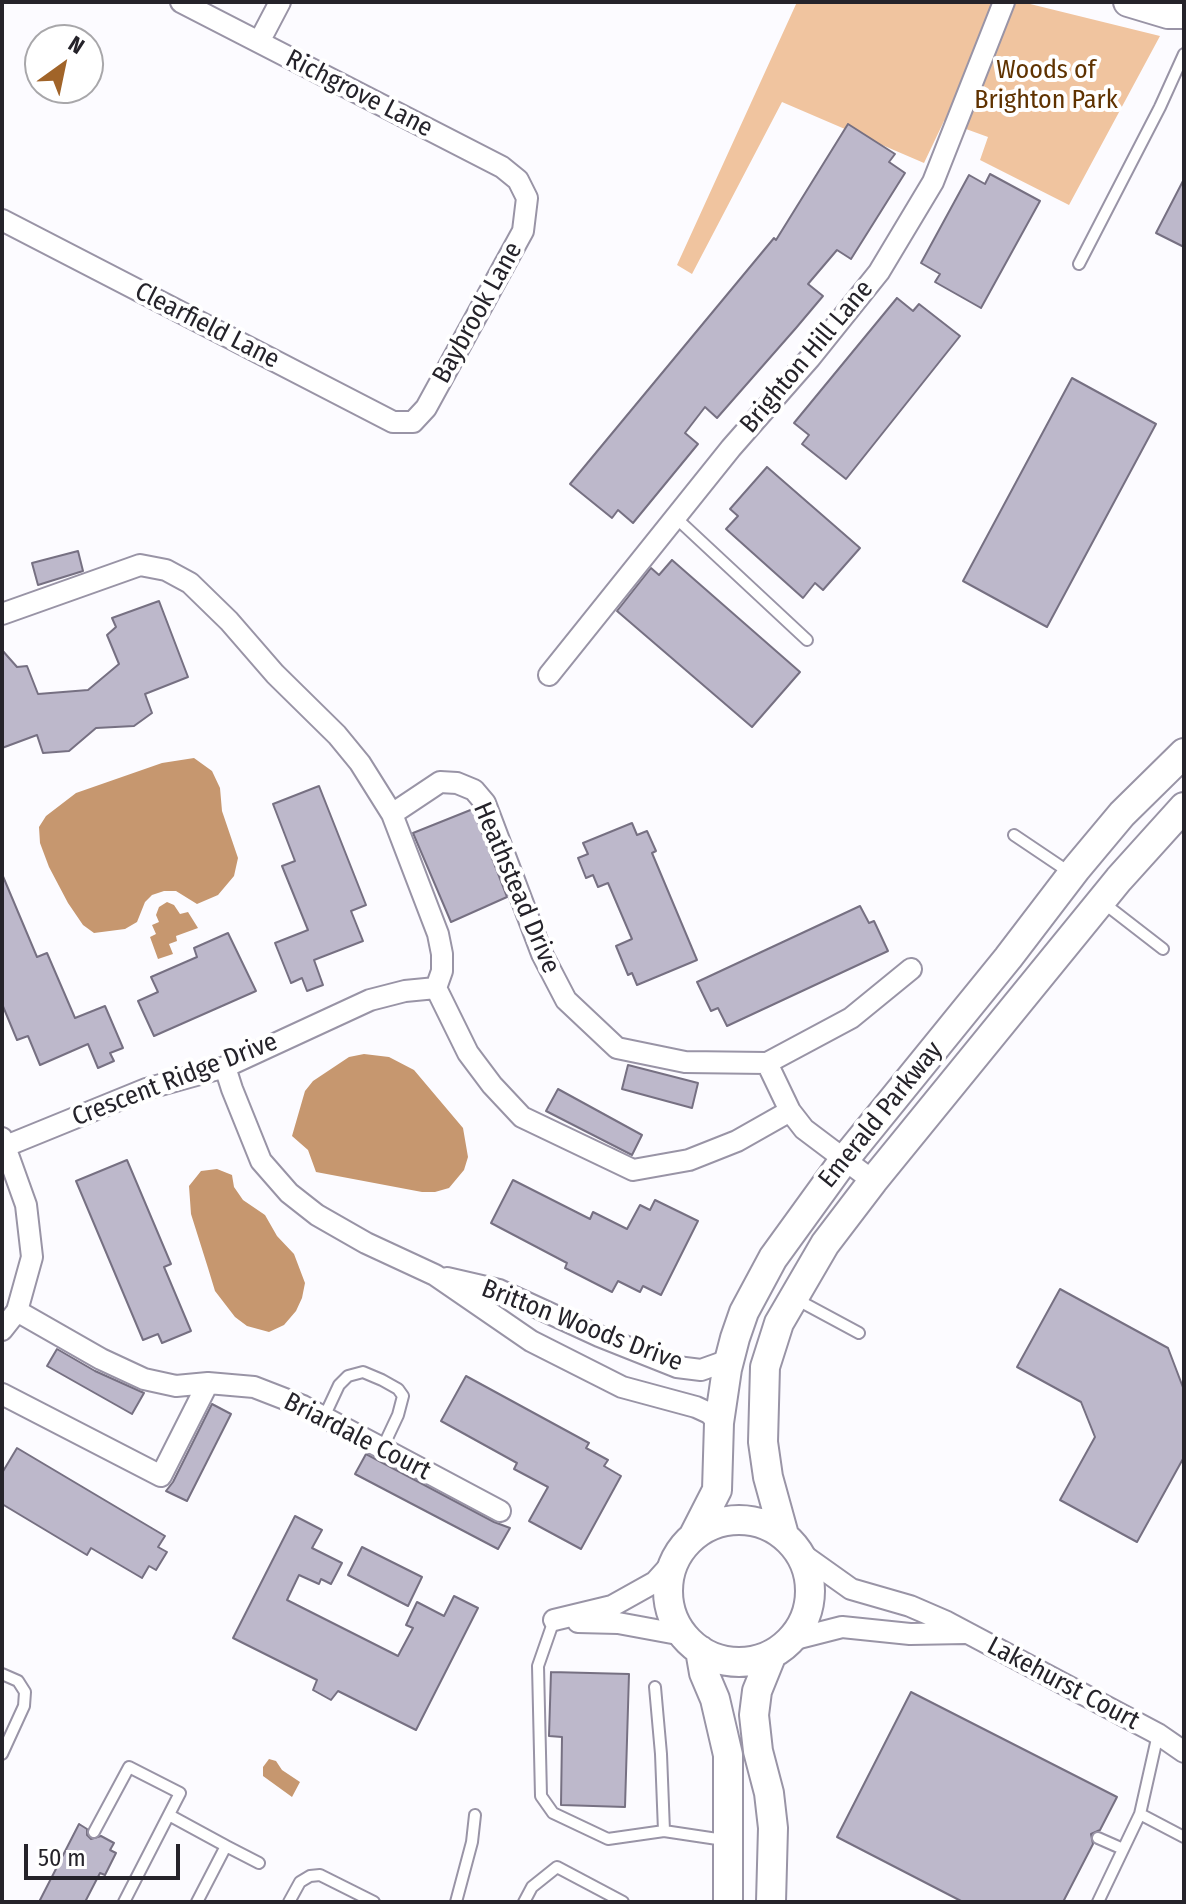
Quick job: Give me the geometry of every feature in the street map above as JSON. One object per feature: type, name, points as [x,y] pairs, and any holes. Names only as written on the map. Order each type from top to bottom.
[{"type":"main road","points":[[1128,2],[1168,14],[1184,14]]},
{"type":"main road","name":"Emerald Parkway","points":[[694,1535],[717,1490],[719,1423],[729,1360],[744,1312],[773,1258],[844,1160],[1072,874],[1122,814],[1184,753]]},
{"type":"main road","name":"Emerald Parkway","points":[[792,1544],[768,1477],[763,1442],[765,1367],[779,1323],[825,1244],[873,1181],[1101,901],[1184,807]]},
{"type":"main road","points":[[728,1902],[728,1755],[715,1699],[691,1642],[673,1618],[668,1599],[668,1579],[682,1547],[694,1535],[715,1523],[739,1519],[762,1523],[792,1544],[809,1574],[810,1597],[804,1620],[782,1647],[757,1691],[754,1715],[773,1828],[771,1902]]},
{"type":"main road","points":[[691,1642],[717,1659],[736,1662],[755,1661],[782,1647]]},
{"type":"street","name":"Richgrove Lane","points":[[181,2],[502,167],[518,180],[527,198]]},
{"type":"street","points":[[259,42],[280,2]]},
{"type":"street","name":"Brighton Hill Lane","points":[[549,675],[731,448],[810,358],[879,272],[933,182],[1004,2]]},
{"type":"street","name":"Baybrook Lane","points":[[413,422],[426,408],[523,231],[527,198]]},
{"type":"street","name":"Clearfield Lane","points":[[2,220],[393,422],[413,422]]},
{"type":"street","points":[[2,614],[140,565],[166,570],[190,583],[337,735],[360,763],[392,814],[438,934],[442,971],[436,988],[468,1053],[522,1117],[633,1170],[689,1160],[737,1141],[790,1111]]},
{"type":"street","name":"Heathstead Drive","points":[[392,814],[440,782],[457,783],[474,790],[485,803],[556,984],[566,1000],[617,1048],[685,1062],[767,1063],[851,1018],[911,969]]},
{"type":"street","name":"Crescent Ridge Drive","points":[[4,1142],[146,1089],[225,1067],[370,1000],[405,991],[436,988]]},
{"type":"street","points":[[767,1063],[790,1111],[804,1129],[873,1181]]},
{"type":"street","name":"Britton Woods Drive","points":[[225,1067],[261,1161],[289,1193],[317,1215],[435,1275],[531,1341],[622,1387],[696,1407],[709,1413],[719,1423]]},
{"type":"street","points":[[2,1330],[17,1311],[32,1257],[26,1205],[4,1142]]},
{"type":"street","name":"Britton Woods Drive","points":[[435,1275],[499,1290],[677,1367],[701,1370],[729,1360]]},
{"type":"street","name":"Briardale Court","points":[[17,1311],[101,1359],[144,1379],[176,1386],[208,1383],[254,1387],[324,1417],[500,1511]]},
{"type":"street","points":[[2,1394],[161,1476],[208,1383]]},
{"type":"street","name":"Lakehurst Court","points":[[792,1544],[851,1589],[910,1606],[968,1633],[1158,1734],[1184,1752]]},
{"type":"street","points":[[554,1620],[612,1606],[655,1582],[674,1561]]},
{"type":"street","points":[[554,1620],[618,1623],[691,1642]]},
{"type":"street","name":"Lakehurst Court","points":[[782,1647],[842,1627],[910,1634],[968,1633]]},
{"type":"street","name":"Lakehurst Court","points":[[1158,1734],[1184,1737]]},
{"type":"lane","points":[[1079,264],[1179,80],[1184,54]]},
{"type":"lane","points":[[675,517],[807,640]]},
{"type":"lane","points":[[1014,835],[1072,874]]},
{"type":"lane","points":[[1101,901],[1163,949]]},
{"type":"lane","points":[[794,1298],[859,1333]]},
{"type":"lane","points":[[324,1417],[339,1385],[348,1376],[363,1372],[382,1380],[398,1389],[403,1396],[382,1449]]},
{"type":"lane","points":[[554,1620],[538,1666],[541,1796],[553,1813],[608,1839],[664,1831],[729,1840]]},
{"type":"lane","points":[[2,1674],[18,1681],[25,1692],[24,1706],[2,1754]]},
{"type":"lane","points":[[655,1687],[664,1831]]},
{"type":"lane","points":[[1098,1902],[1140,1814],[1158,1734]]},
{"type":"lane","points":[[94,1832],[129,1767],[180,1793],[124,1902]]},
{"type":"lane","points":[[1140,1814],[1184,1837]]},
{"type":"lane","points":[[169,1815],[259,1863]]},
{"type":"lane","points":[[456,1902],[472,1842],[475,1815]]},
{"type":"lane","points":[[1098,1838],[1123,1849]]},
{"type":"lane","points":[[197,1902],[226,1846]]},
{"type":"lane","points":[[524,1902],[532,1887],[557,1867],[623,1902]]},
{"type":"lane","points":[[289,1902],[300,1882],[320,1875],[374,1902]]},
{"type":"green space","name":"Woods of Brighton Park","points":[[797,2],[1022,2],[1160,36],[1069,205],[980,160],[988,137],[944,121],[924,163],[782,102],[692,274],[677,265]]},
{"type":"shaded area","points":[[194,758],[212,771],[220,788],[222,811],[238,858],[234,876],[218,895],[197,904],[176,891],[152,895],[145,902],[137,922],[125,929],[94,933],[83,925],[68,903],[49,867],[40,843],[39,827],[46,816],[76,793],[162,763]]},
{"type":"shaded area","points":[[167,902],[174,905],[180,914],[188,912],[198,928],[176,936],[177,941],[169,944],[173,954],[158,959],[150,937],[156,934],[152,925],[159,922],[156,915],[159,907]]},
{"type":"shaded area","points":[[364,1054],[389,1057],[414,1070],[463,1128],[468,1157],[464,1170],[449,1188],[422,1192],[316,1172],[308,1150],[292,1136],[305,1091],[313,1081],[349,1057]]},
{"type":"shaded area","points":[[217,1169],[232,1175],[234,1187],[243,1200],[265,1215],[277,1236],[294,1254],[305,1283],[296,1311],[284,1325],[269,1332],[247,1326],[235,1317],[215,1291],[191,1214],[189,1186],[201,1171]]},
{"type":"shaded area","points":[[269,1759],[276,1761],[282,1770],[300,1782],[292,1797],[263,1776],[263,1767]]},
{"type":"building","points":[[848,124],[895,154],[889,162],[905,173],[851,259],[837,250],[808,284],[823,296],[796,328],[717,418],[705,407],[685,433],[698,444],[633,523],[618,510],[612,518],[570,484],[774,238],[776,240]]},
{"type":"building","points":[[990,174],[1040,201],[981,308],[935,282],[940,274],[921,263],[969,175],[985,184]]},
{"type":"building","points":[[1184,179],[1184,247],[1156,233]]},
{"type":"building","points":[[897,298],[913,311],[919,304],[960,336],[846,479],[802,444],[809,435],[794,423]]},
{"type":"building","points":[[1072,378],[1156,424],[1047,627],[963,581]]},
{"type":"building","points":[[767,467],[860,548],[823,590],[815,583],[803,598],[726,529],[738,516],[730,509]]},
{"type":"building","points":[[78,551],[83,571],[38,585],[32,563]]},
{"type":"building","points":[[672,560],[800,672],[752,727],[617,611],[651,568],[659,575]]},
{"type":"building","points":[[159,601],[188,677],[145,694],[152,713],[134,726],[96,728],[69,751],[43,753],[37,735],[2,748],[2,650],[17,667],[27,666],[38,694],[88,690],[119,664],[107,635],[116,627],[112,618]]},
{"type":"building","points":[[319,786],[366,905],[351,911],[363,941],[314,960],[323,985],[307,991],[302,978],[291,983],[275,943],[308,930],[282,866],[295,861],[273,804]]},
{"type":"building","points":[[473,809],[507,897],[451,922],[413,833]]},
{"type":"building","points":[[632,823],[637,835],[647,831],[656,851],[652,853],[697,960],[637,985],[632,973],[628,975],[616,946],[632,939],[608,883],[598,887],[593,875],[586,878],[578,858],[588,854],[583,843]]},
{"type":"building","points":[[2,874],[37,957],[47,953],[75,1018],[105,1006],[123,1048],[110,1053],[114,1061],[98,1068],[88,1044],[40,1065],[28,1036],[17,1040],[2,1004]]},
{"type":"building","points":[[860,906],[869,923],[874,921],[888,951],[727,1026],[718,1008],[711,1011],[697,982]]},
{"type":"building","points":[[228,933],[256,991],[154,1036],[138,1001],[158,992],[151,977],[197,957],[194,948]]},
{"type":"building","points":[[628,1065],[698,1083],[692,1108],[622,1089]]},
{"type":"building","points":[[558,1089],[642,1135],[632,1155],[546,1111]]},
{"type":"building","points":[[127,1160],[171,1264],[164,1267],[191,1331],[162,1343],[158,1334],[143,1340],[76,1181]]},
{"type":"building","points":[[513,1180],[590,1219],[593,1212],[627,1229],[640,1205],[650,1210],[655,1200],[698,1221],[661,1295],[643,1286],[640,1292],[618,1281],[612,1292],[565,1268],[567,1263],[491,1223]]},
{"type":"building","points":[[1060,1289],[1168,1348],[1184,1390],[1184,1457],[1137,1542],[1060,1500],[1095,1437],[1081,1402],[1017,1367]]},
{"type":"building","points":[[57,1349],[95,1371],[144,1393],[132,1414],[47,1366]]},
{"type":"building","points":[[466,1376],[589,1443],[586,1448],[608,1460],[604,1466],[621,1476],[581,1549],[529,1521],[548,1487],[514,1469],[517,1463],[441,1421]]},
{"type":"building","points":[[212,1404],[231,1414],[187,1501],[166,1491]]},
{"type":"building","points":[[17,1448],[165,1536],[158,1547],[167,1552],[156,1570],[149,1566],[142,1578],[91,1548],[87,1555],[2,1504],[2,1473]]},
{"type":"building","points":[[366,1454],[510,1528],[498,1549],[355,1474]]},
{"type":"building","points":[[295,1516],[322,1530],[312,1548],[342,1563],[331,1584],[321,1579],[319,1584],[299,1575],[287,1600],[398,1656],[413,1628],[406,1625],[417,1602],[444,1616],[454,1596],[478,1608],[416,1730],[338,1691],[331,1700],[313,1690],[317,1680],[233,1638]]},
{"type":"building","points":[[362,1547],[422,1577],[408,1606],[348,1575]]},
{"type":"building","points":[[551,1672],[629,1674],[625,1807],[561,1805],[562,1737],[549,1736]]},
{"type":"building","points":[[911,1692],[1117,1797],[1100,1830],[1091,1834],[1093,1844],[1063,1902],[963,1902],[837,1837]]},
{"type":"building","points":[[79,1824],[87,1829],[91,1839],[101,1836],[114,1843],[110,1850],[116,1853],[105,1875],[100,1873],[85,1902],[39,1902]]}]
